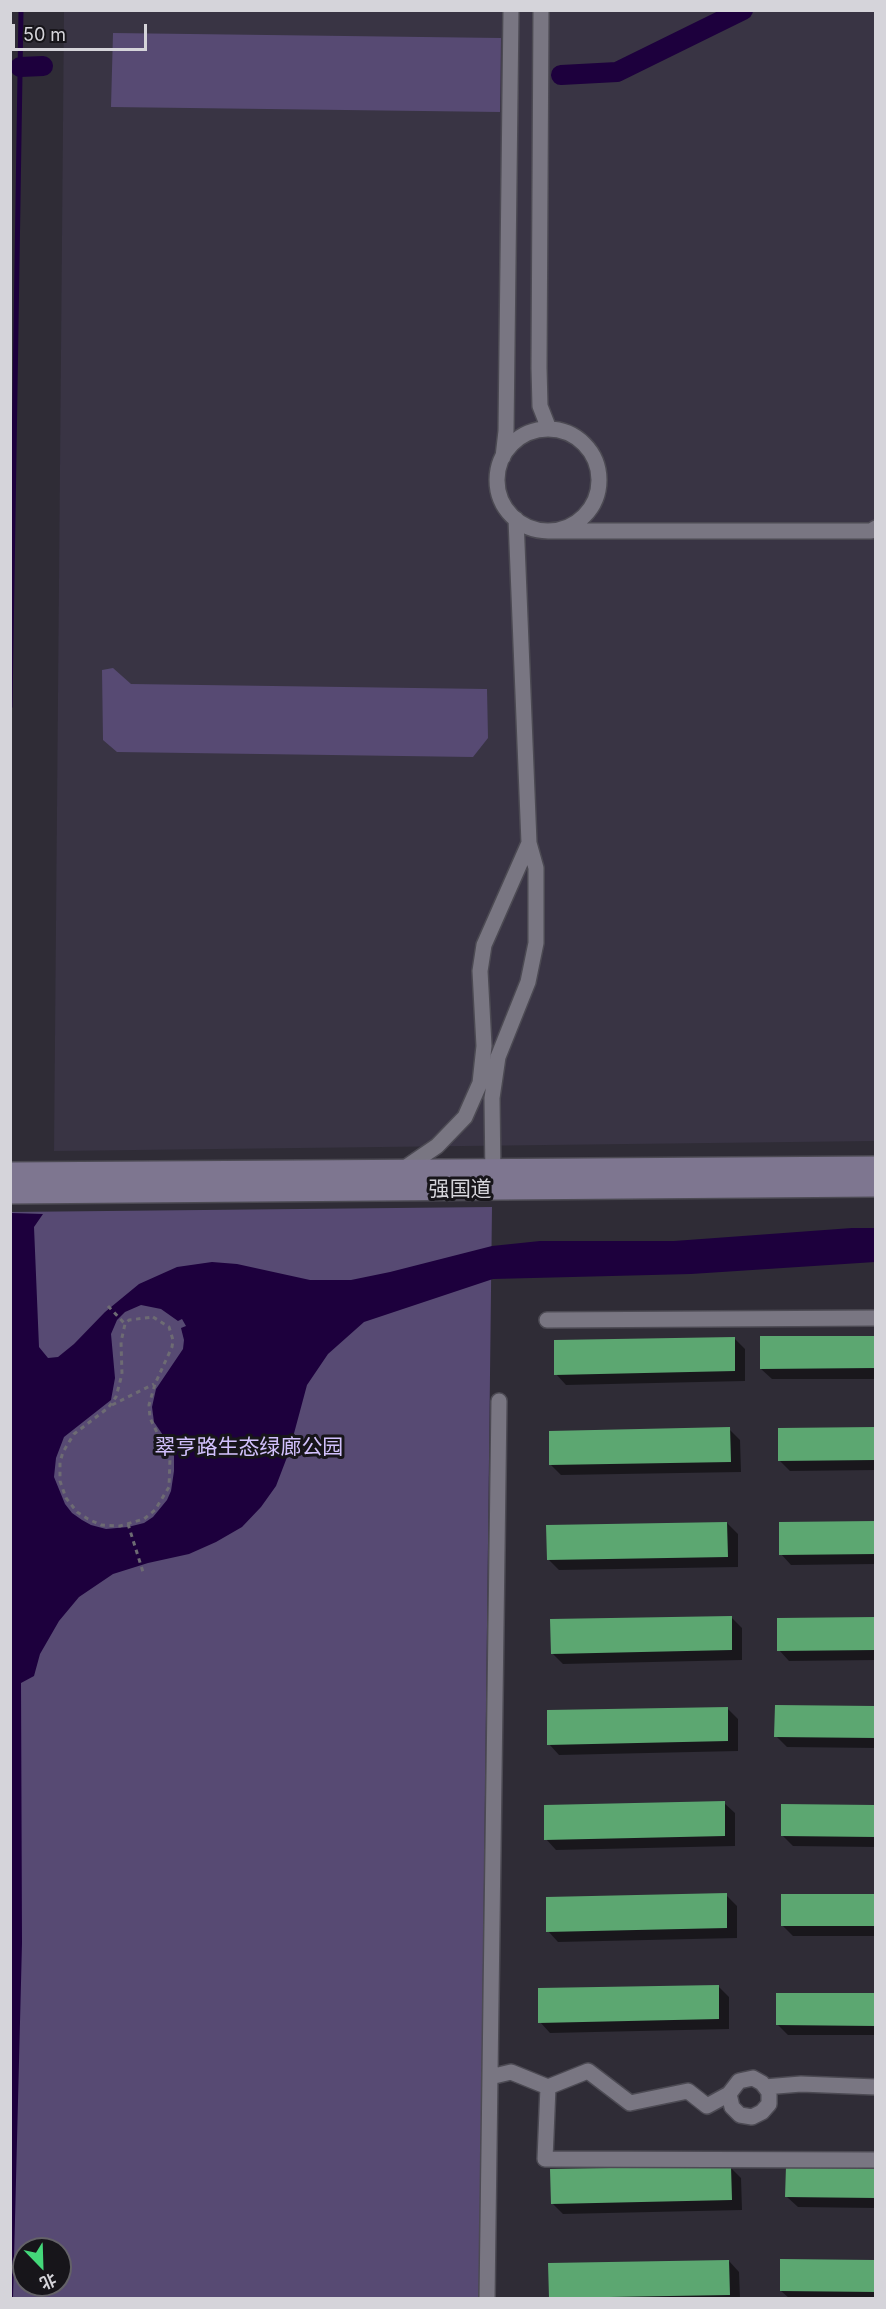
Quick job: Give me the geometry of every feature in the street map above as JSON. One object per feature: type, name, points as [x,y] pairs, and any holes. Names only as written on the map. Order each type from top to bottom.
[{"type":"main road","name":"强国道","points":[[47,1182],[402,1170],[493,1180],[876,1167]]},
{"type":"main road","points":[[10,1173],[47,1182]]},
{"type":"main road","name":"强国道","points":[[47,1182],[493,1180],[876,1186]]},
{"type":"main road","points":[[10,1193],[47,1182]]},
{"type":"street","points":[[511,10],[506,431],[498,474],[499,492],[503,504],[516,519],[533,528],[549,531],[871,531],[876,528]]},
{"type":"street","points":[[541,10],[539,368],[540,406],[549,429]]},
{"type":"street","points":[[503,456],[513,443],[523,436],[549,429],[567,432],[589,449],[595,459],[599,482],[591,507],[567,527],[549,531]]},
{"type":"street","points":[[493,1180],[492,1098],[498,1057],[528,982],[536,943],[536,868],[529,843],[516,519]]},
{"type":"street","points":[[402,1170],[437,1146],[465,1117],[480,1083],[484,1046],[480,971],[484,945],[529,843]]},
{"type":"street","points":[[547,1320],[876,1318]]},
{"type":"street","points":[[487,2298],[499,1401]]},
{"type":"street","points":[[490,2078],[511,2072],[548,2087],[588,2071],[630,2103],[688,2091],[707,2106],[729,2094],[739,2081],[753,2078],[769,2092],[769,2104],[762,2112],[752,2117],[740,2115],[732,2107],[729,2094]]},
{"type":"street","points":[[765,2087],[801,2084],[876,2087]]},
{"type":"street","points":[[548,2087],[545,2159],[876,2160]]},
{"type":"path","points":[[108,1306],[123,1322],[121,1381],[116,1397],[108,1408]]},
{"type":"path","points":[[123,1322],[136,1318],[153,1317],[164,1323],[173,1333],[172,1347],[155,1384],[149,1405],[150,1418],[170,1459],[169,1487],[151,1515],[128,1524],[101,1525],[88,1519],[71,1505],[60,1481],[60,1462],[68,1442],[82,1426],[121,1399],[155,1384]]},
{"type":"path","points":[[128,1524],[142,1570]]},
{"type":"shaded area","points":[[64,11],[875,11],[875,1141],[54,1151]]},
{"type":"shaded area","points":[[11,1213],[43,1214],[34,1227],[39,1347],[48,1358],[58,1357],[74,1344],[105,1312],[139,1284],[177,1267],[212,1262],[237,1264],[310,1280],[351,1280],[492,1246],[540,1241],[674,1241],[876,1228],[875,1262],[691,1274],[493,1279],[364,1322],[328,1354],[307,1385],[289,1452],[276,1486],[261,1507],[242,1527],[189,1554],[113,1574],[79,1597],[59,1621],[40,1654],[34,1676],[21,1683],[22,1943],[15,2237],[12,2237],[13,2298],[10,2298]],"holes":[[[141,1305],[161,1309],[178,1321],[182,1319],[186,1326],[181,1328],[184,1340],[183,1349],[156,1389],[152,1407],[154,1422],[174,1456],[171,1491],[167,1500],[153,1517],[144,1523],[106,1529],[91,1525],[72,1513],[65,1504],[54,1477],[56,1458],[64,1437],[111,1400],[115,1378],[111,1334],[117,1320],[125,1312]]]},
{"type":"green space","points":[[113,33],[501,38],[500,112],[111,107]]},
{"type":"green space","points":[[113,668],[131,684],[487,689],[488,738],[473,757],[117,752],[103,740],[102,670]]},
{"type":"green space","name":"翠亨路生态绿廊公园","points":[[492,1207],[479,2298],[11,2298],[10,1212]]},
{"type":"building","points":[[760,1336],[876,1336],[876,1368],[760,1369]]},
{"type":"building","points":[[735,1337],[735,1371],[554,1375],[554,1340]]},
{"type":"building","points":[[730,1427],[731,1462],[549,1465],[549,1431]]},
{"type":"building","points":[[876,1427],[876,1460],[778,1461],[778,1428]]},
{"type":"building","points":[[876,1521],[876,1554],[779,1555],[779,1522]]},
{"type":"building","points":[[727,1522],[728,1557],[547,1560],[546,1525]]},
{"type":"building","points":[[732,1616],[732,1650],[551,1654],[550,1619]]},
{"type":"building","points":[[876,1617],[876,1650],[777,1651],[777,1618]]},
{"type":"building","points":[[775,1705],[876,1706],[876,1738],[774,1737]]},
{"type":"building","points":[[728,1707],[728,1741],[547,1745],[547,1710]]},
{"type":"building","points":[[725,1801],[725,1836],[544,1840],[544,1805]]},
{"type":"building","points":[[781,1804],[876,1805],[876,1837],[781,1836]]},
{"type":"building","points":[[727,1893],[727,1928],[546,1932],[546,1897]]},
{"type":"building","points":[[781,1894],[876,1894],[876,1926],[781,1926]]},
{"type":"building","points":[[719,1985],[719,2019],[538,2023],[538,1988]]},
{"type":"building","points":[[776,1993],[876,1993],[876,2026],[776,2025]]},
{"type":"building","points":[[731,2166],[732,2200],[551,2204],[550,2169]]},
{"type":"building","points":[[786,2166],[876,2166],[876,2198],[785,2197]]},
{"type":"building","points":[[780,2259],[876,2260],[876,2292],[780,2291]]},
{"type":"building","points":[[729,2260],[730,2295],[549,2298],[548,2263]]},
{"type":"waterway","points":[[10,707],[21,10]]},
{"type":"waterway","points":[[561,75],[617,72],[743,10]]},
{"type":"waterway","points":[[20,67],[43,66]]}]
